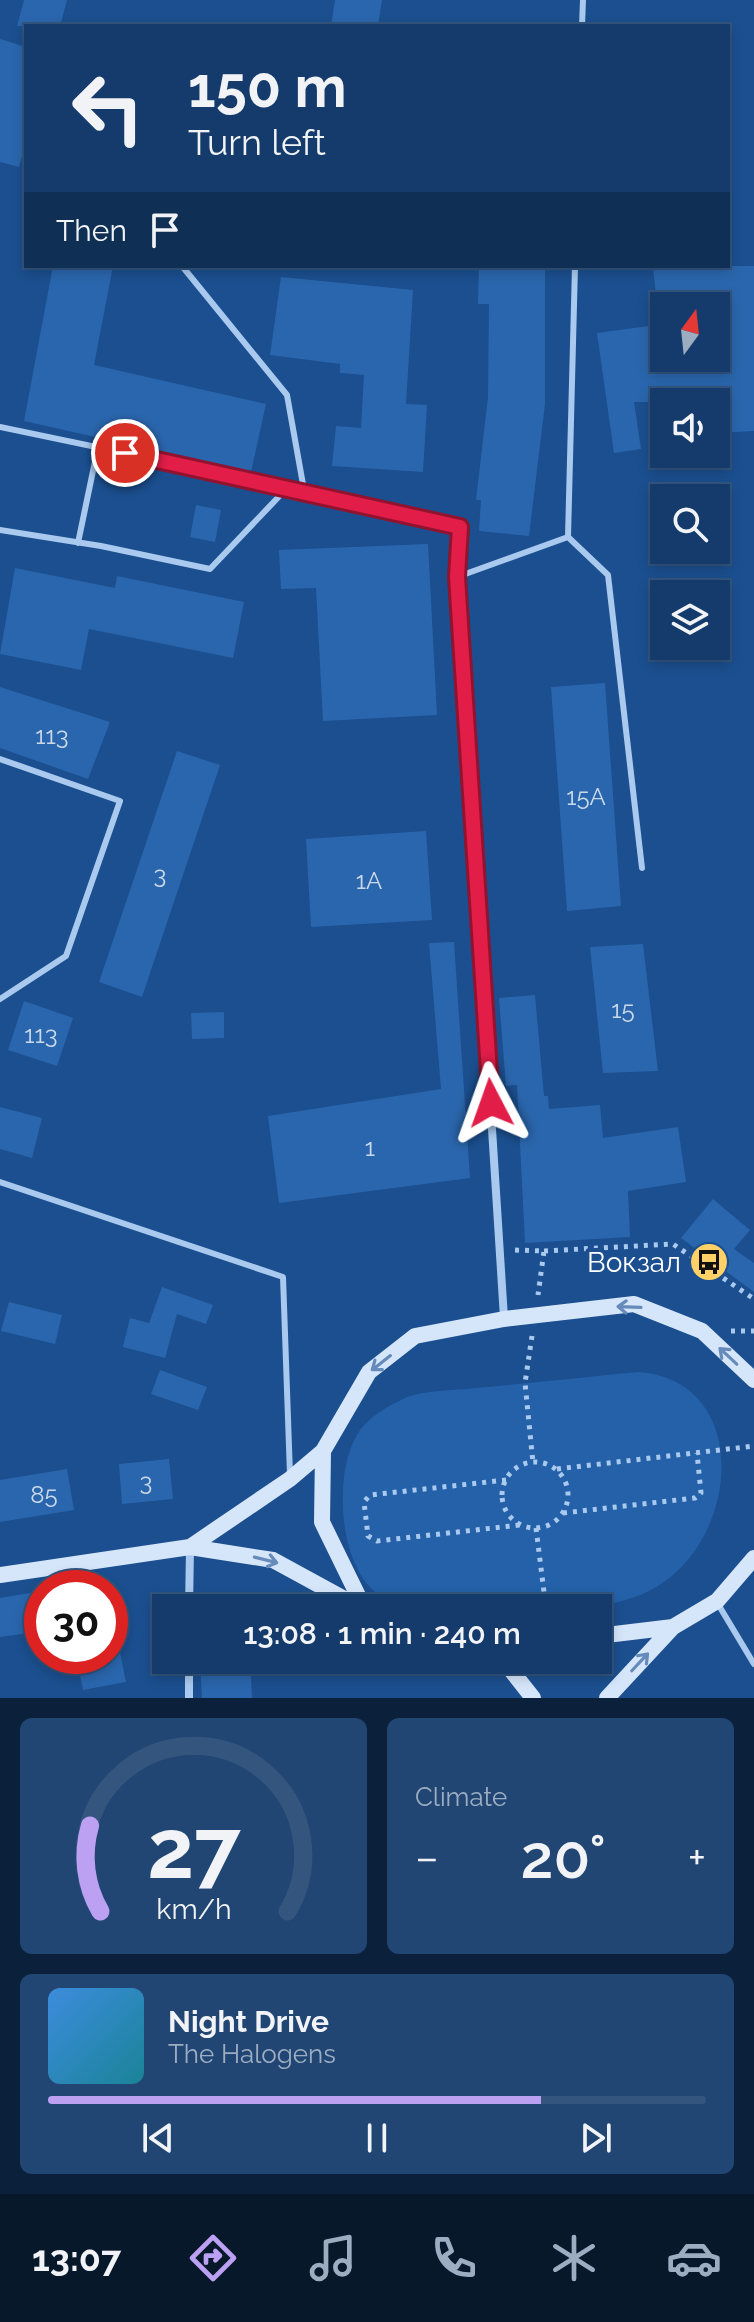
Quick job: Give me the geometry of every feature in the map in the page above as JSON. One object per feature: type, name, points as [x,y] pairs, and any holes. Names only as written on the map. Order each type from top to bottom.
[{"type":"street","points":[[460,527],[457,577],[504,1319]]},
{"type":"street","points":[[190,1547],[290,1479],[323,1451],[369,1372],[415,1336],[504,1319],[634,1304],[702,1331],[754,1380]]},
{"type":"street","points":[[323,1451],[322,1522],[355,1594]]},
{"type":"street","points":[[189,1594],[190,1547]]},
{"type":"street","points":[[0,1575],[190,1547],[273,1560],[336,1594]]},
{"type":"street","points":[[607,1698],[673,1627],[717,1601],[754,1558]]},
{"type":"street","points":[[612,1634],[673,1627]]},
{"type":"street","points":[[189,1674],[189,1698]]},
{"type":"street","points":[[514,1674],[533,1698]]},
{"type":"lane","points":[[582,24],[583,0]]},
{"type":"lane","points":[[184,268],[287,395],[304,490]]},
{"type":"lane","points":[[575,268],[568,537],[608,575],[642,868]]},
{"type":"lane","points":[[0,427],[304,490],[460,527]]},
{"type":"lane","points":[[78,543],[98,447]]},
{"type":"lane","points":[[0,530],[210,569],[288,487]]},
{"type":"lane","points":[[457,577],[568,537]]},
{"type":"lane","points":[[0,759],[120,801],[66,956],[0,999]]},
{"type":"lane","points":[[0,1182],[283,1277],[290,1479]]},
{"type":"lane","points":[[717,1601],[754,1664]]},
{"type":"path","points":[[544,1251],[673,1244],[754,1299]]},
{"type":"path","points":[[556,1469],[754,1446]]},
{"type":"path","points":[[563,1513],[695,1498],[701,1493],[702,1486],[697,1453]]},
{"type":"path","points":[[506,1480],[370,1495],[364,1502],[368,1536],[377,1541],[520,1525],[536,1528],[551,1524],[563,1513],[568,1498],[566,1482],[556,1469],[542,1462],[526,1463],[512,1470],[506,1480],[502,1500],[508,1514],[520,1525]]},
{"type":"path","points":[[536,1528],[544,1594]]},
{"type":"shaded area","points":[[639,1372],[676,1382],[702,1404],[717,1433],[722,1468],[717,1504],[702,1539],[680,1569],[649,1591],[612,1603],[612,1594],[379,1594],[367,1583],[348,1544],[343,1496],[349,1452],[360,1430],[375,1415],[408,1397],[427,1392]]},
{"type":"building","points":[[24,0],[67,0],[61,24],[17,26]]},
{"type":"building","points":[[335,0],[382,0],[378,24],[331,24]]},
{"type":"building","points":[[0,39],[24,46],[24,149],[19,167],[0,162]]},
{"type":"building","points":[[754,266],[754,431],[730,432],[730,388],[650,388],[650,402],[634,402],[641,449],[614,453],[597,333],[650,326],[650,372],[730,372],[730,292],[656,292],[653,268]]},
{"type":"building","points":[[53,268],[113,268],[94,365],[266,404],[251,472],[24,421]]},
{"type":"building","points":[[479,268],[545,268],[545,404],[529,536],[479,531],[481,500],[476,500],[488,397],[489,304],[478,304]]},
{"type":"building","points":[[281,277],[413,290],[406,404],[427,405],[423,472],[332,466],[336,426],[361,428],[364,375],[340,373],[340,364],[270,355]]},
{"type":"building","points":[[196,505],[221,510],[215,542],[190,537]]},
{"type":"building","points":[[428,544],[437,715],[323,721],[316,588],[281,589],[279,550]]},
{"type":"building","points":[[15,568],[115,588],[117,576],[244,602],[233,658],[89,629],[81,670],[0,654]]},
{"type":"building","points":[[605,683],[621,906],[567,911],[551,687]]},
{"type":"building","points":[[0,687],[110,722],[88,779],[0,748]]},
{"type":"building","points":[[177,751],[220,765],[142,997],[99,982]]},
{"type":"building","points":[[426,831],[432,920],[311,927],[306,839]]},
{"type":"building","points":[[454,942],[470,1178],[279,1203],[268,1116],[441,1089],[429,943]]},
{"type":"building","points":[[643,944],[658,1071],[603,1073],[590,947]]},
{"type":"building","points":[[535,995],[544,1096],[548,1096],[549,1109],[600,1105],[603,1138],[678,1127],[686,1182],[628,1191],[630,1237],[525,1243],[517,1085],[506,1086],[499,998]]},
{"type":"building","points":[[24,1001],[73,1018],[57,1066],[8,1050]]},
{"type":"building","points":[[224,1012],[224,1038],[192,1039],[191,1013]]},
{"type":"building","points":[[0,1107],[42,1118],[32,1158],[0,1149]]},
{"type":"building","points":[[713,1199],[750,1230],[734,1249],[754,1263],[754,1292],[681,1238]]},
{"type":"building","points":[[162,1287],[213,1305],[206,1324],[177,1314],[165,1358],[123,1347],[130,1318],[149,1323]]},
{"type":"building","points":[[9,1302],[62,1315],[55,1344],[1,1331]]},
{"type":"building","points":[[160,1370],[207,1387],[198,1410],[151,1394]]},
{"type":"building","points":[[169,1459],[173,1499],[122,1504],[119,1464]]},
{"type":"building","points":[[67,1469],[74,1510],[0,1522],[0,1480]]},
{"type":"building","points":[[24,1594],[24,1634],[0,1637],[0,1598]]},
{"type":"building","points":[[80,1674],[124,1674],[126,1682],[83,1690]]},
{"type":"building","points":[[201,1674],[251,1674],[252,1698],[202,1698]]},
{"type":"place","name":"Вокзал","points":[[709,1262]]},
{"type":"route","points":[[125,453],[460,527],[457,577],[491,1103]]}]
